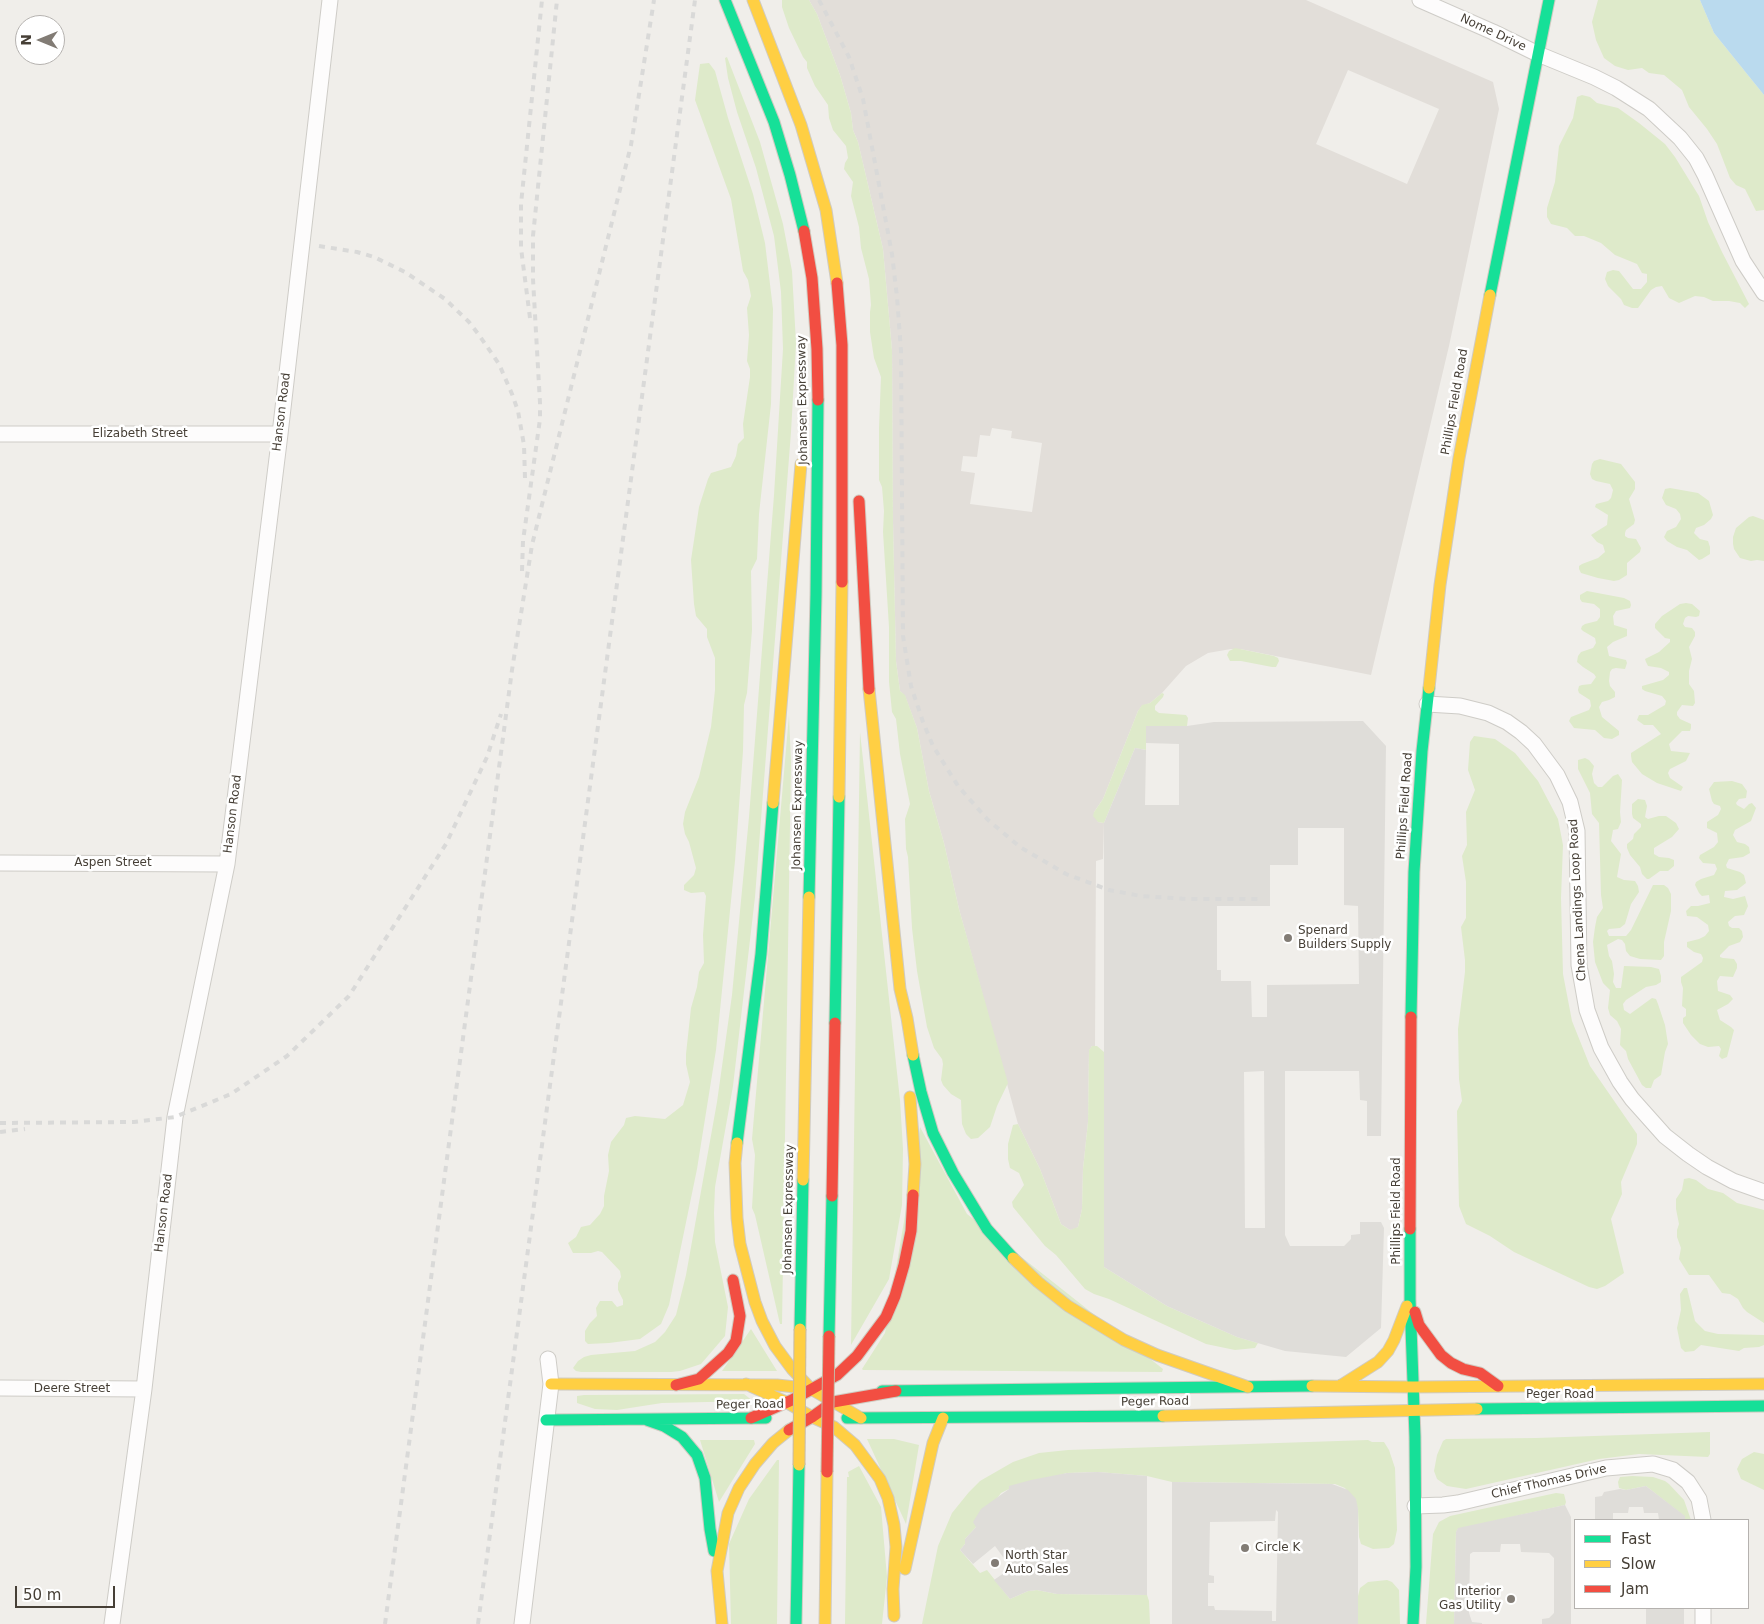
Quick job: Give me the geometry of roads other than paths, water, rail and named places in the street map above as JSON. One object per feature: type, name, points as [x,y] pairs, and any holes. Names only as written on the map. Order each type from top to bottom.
[{"type":"main road","name":"Johansen Expressway","points":[[725,0],[774,122],[802,222],[812,278],[818,404],[796,1624]]},
{"type":"main road","points":[[753,0],[801,125],[826,210],[835,264],[842,345],[853,408]]},
{"type":"main road","name":"Phillips Field Road","points":[[1413,1624],[1416,1567],[1414,1387],[1410,1299],[1412,930],[1415,862],[1427,704],[1440,585],[1460,449],[1549,0]]},
{"type":"main road","points":[[806,376],[812,278]]},
{"type":"main road","points":[[825,1624],[841,650],[842,345]]},
{"type":"main road","points":[[801,454],[761,954],[735,1164],[737,1218],[740,1244],[755,1302],[775,1346],[792,1369],[811,1389],[861,1418]]},
{"type":"main road","points":[[751,1418],[837,1375],[874,1335],[886,1317],[895,1296],[904,1265],[910,1231],[914,1156],[911,1102],[900,1020],[900,989],[867,667],[859,494]]},
{"type":"main road","points":[[900,989],[921,1092],[933,1133],[953,1173],[987,1229],[1014,1260],[1068,1306],[1124,1340],[1157,1355],[1248,1387]]},
{"type":"main road","points":[[725,1198],[725,1189],[735,1164]]},
{"type":"main road","points":[[676,1385],[699,1378],[728,1354],[736,1341],[740,1316],[731,1270]]},
{"type":"main road","points":[[1340,1386],[1378,1362],[1388,1351],[1410,1299]]},
{"type":"main road","points":[[1410,1299],[1419,1325],[1430,1343],[1441,1355],[1462,1369],[1480,1373],[1498,1386]]},
{"type":"main road","name":"Peger Road","points":[[551,1384],[776,1384],[811,1389],[896,1391],[1764,1384]]},
{"type":"main road","points":[[746,1384],[834,1427],[855,1445],[880,1479],[888,1498],[894,1525],[896,1547],[894,1620]]},
{"type":"main road","points":[[717,1571],[722,1534],[728,1513],[739,1488],[755,1464],[773,1443],[786,1432],[834,1402],[896,1391]]},
{"type":"main road","name":"Peger Road","points":[[546,1420],[812,1417],[1116,1417],[1414,1410],[1764,1406]]},
{"type":"main road","points":[[894,1620],[933,1444],[942,1418]]},
{"type":"main road","points":[[647,1420],[664,1426],[682,1437],[697,1455],[705,1478],[722,1624]]},
{"type":"street","name":"Hanson Road","points":[[112,1624],[144,1389],[175,1116],[227,864],[280,434],[330,0]]},
{"type":"street","name":"Nome Drive","points":[[1420,0],[1538,54]]},
{"type":"street","points":[[1538,54],[1594,77],[1624,92],[1649,109],[1680,138],[1696,158],[1740,254],[1764,293]]},
{"type":"street","name":"Elizabeth Street","points":[[0,434],[280,434]]},
{"type":"street","name":"Chena Landings Loop Road","points":[[1427,704],[1460,706],[1488,713],[1507,722],[1534,744],[1557,775],[1570,802],[1577,831],[1579,966],[1587,1010],[1602,1048],[1632,1100],[1665,1136],[1707,1167],[1733,1181],[1764,1192]]},
{"type":"street","name":"Aspen Street","points":[[0,863],[227,864]]},
{"type":"street","points":[[522,1624],[551,1384],[548,1359]]},
{"type":"street","name":"Deere Street","points":[[0,1388],[144,1389]]},
{"type":"street","name":"Chief Thomas Drive","points":[[1415,1506],[1458,1503],[1621,1466],[1653,1464],[1664,1466],[1682,1476],[1688,1482],[1699,1499],[1703,1519]]},
{"type":"street","points":[[1703,1609],[1703,1624]]},
{"type":"water","points":[[1700,0],[1764,0],[1764,95],[1714,33]]},
{"type":"railway","points":[[530,318],[521,248],[521,204],[542,0]]},
{"type":"railway","points":[[522,571],[523,541],[540,419],[533,279],[533,236],[557,0]]},
{"type":"railway","points":[[385,1624],[512,670],[532,545],[631,145],[654,0]]},
{"type":"railway","points":[[478,1624],[695,0]]},
{"type":"railway","points":[[819,0],[849,57],[863,99],[892,254],[901,351],[903,636],[911,686],[933,746],[958,786],[988,820],[1020,847],[1066,874],[1109,890],[1141,896],[1187,899],[1262,899]]},
{"type":"railway","points":[[319,246],[357,252],[374,257],[405,272],[445,299],[469,322],[499,364],[512,394],[518,411],[524,445],[525,478]]},
{"type":"railway","points":[[0,1123],[134,1122],[175,1117],[231,1094],[287,1056],[349,996],[446,844],[487,757],[501,714]]},
{"type":"railway","points":[[0,1132],[25,1129]]},
{"type":"place","name":"Spenard Builders Supply","points":[[1288,938]]},
{"type":"place","name":"Circle K","points":[[1245,1548]]},
{"type":"place","name":"North Star Auto Sales","points":[[995,1563]]},
{"type":"place","name":"Interior Gas Utility","points":[[1511,1599]]}]
